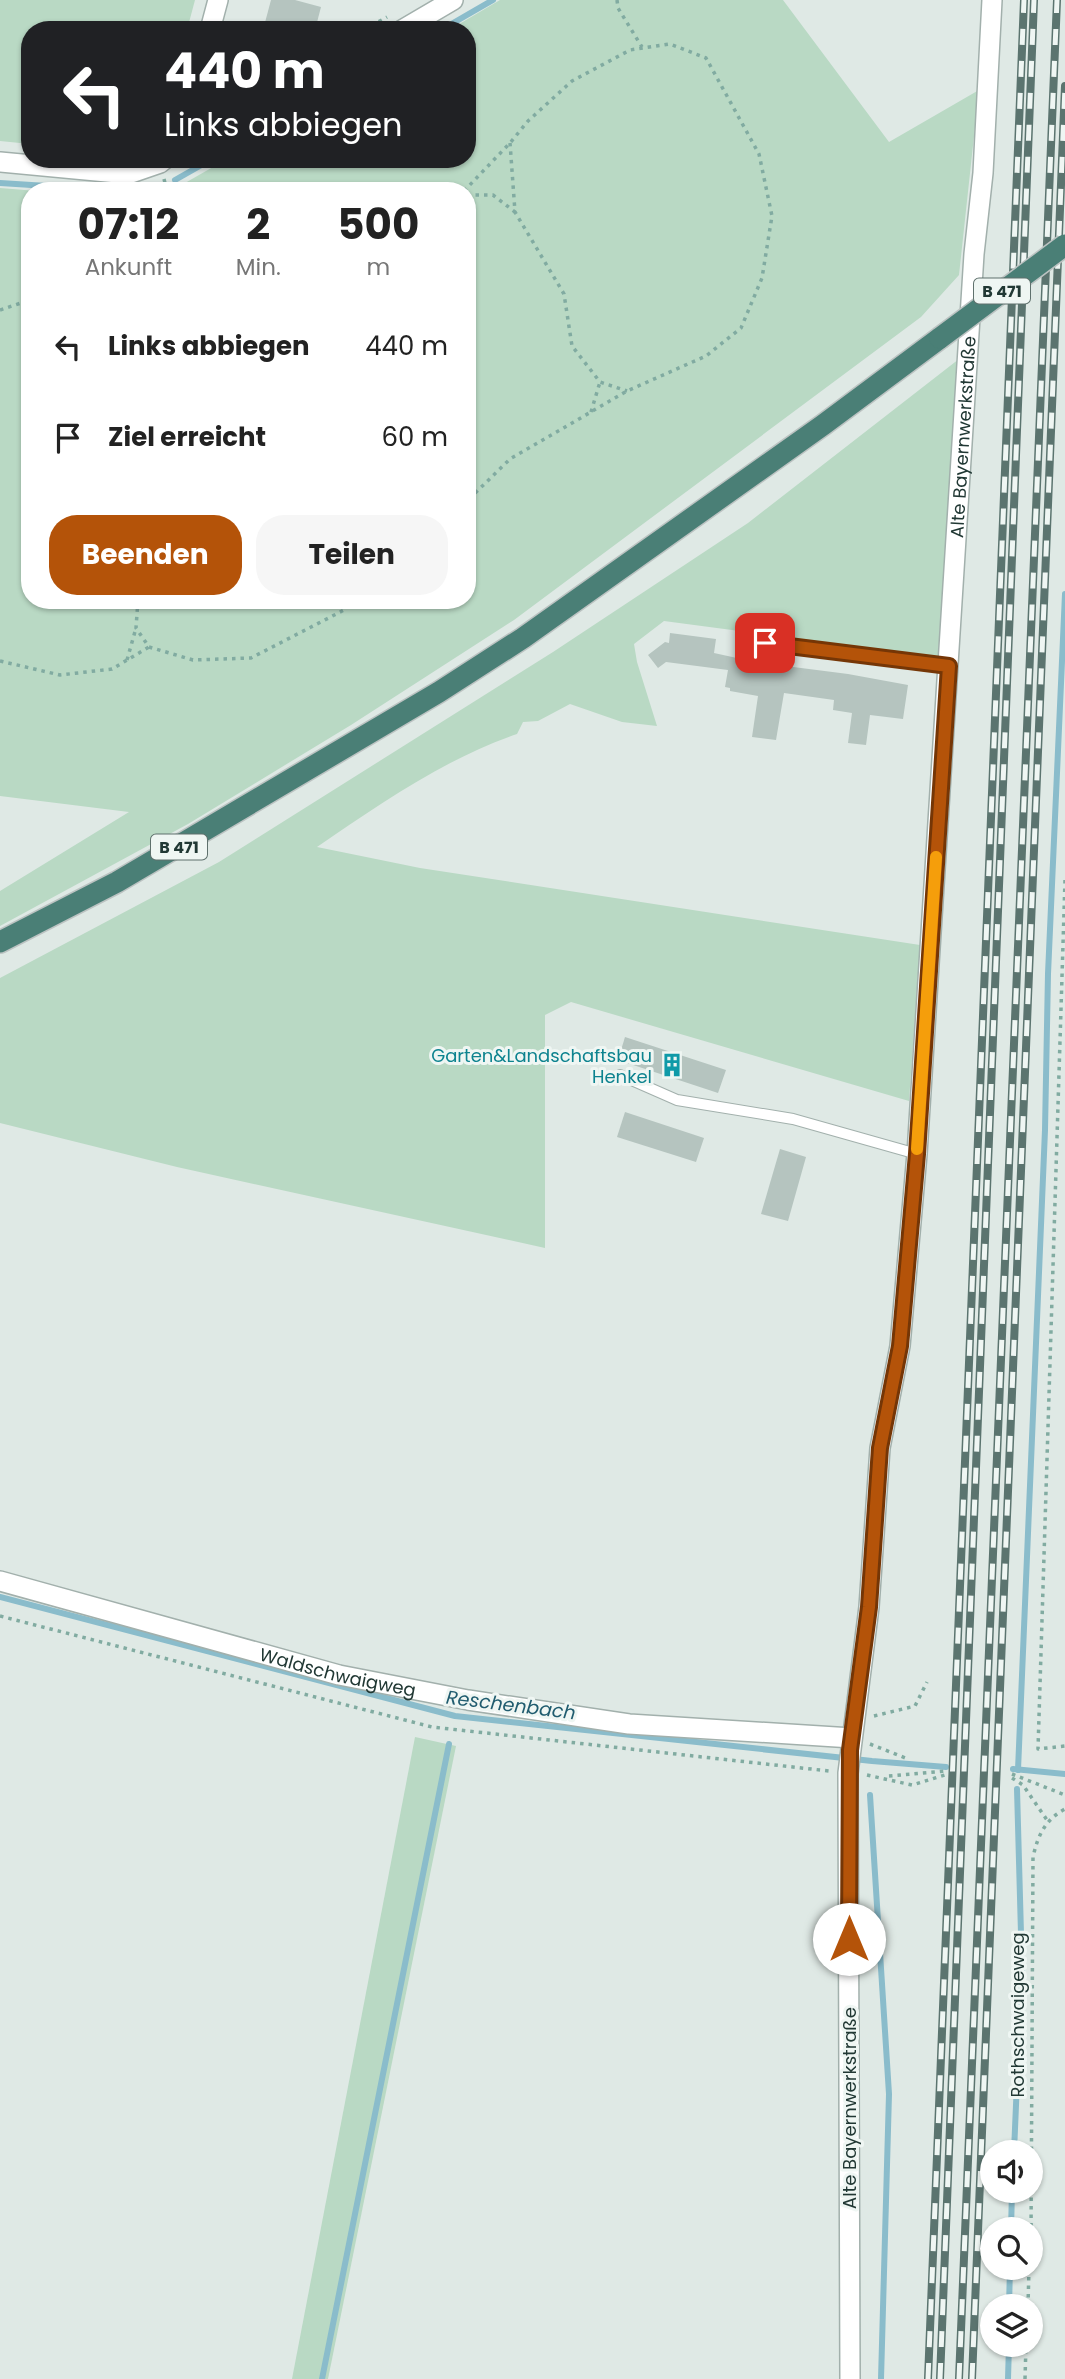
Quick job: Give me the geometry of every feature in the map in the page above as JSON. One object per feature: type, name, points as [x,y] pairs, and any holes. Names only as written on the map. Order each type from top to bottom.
[{"type":"highway","name":"B 471","points":[[0,942],[127,876],[523,638],[823,425],[1065,245]]},
{"type":"street","points":[[212,21],[218,0]]},
{"type":"street","points":[[417,21],[453,0]]},
{"type":"street","name":"Alte Bayernwerkstraße","points":[[850,2379],[848,1773],[869,1607],[880,1448],[900,1346],[917,1154],[974,254],[984,173],[992,0]]},
{"type":"street","points":[[0,162],[21,164]]},
{"type":"street","points":[[64,168],[128,174],[145,168]]},
{"type":"street","name":"Waldschwaigweg","points":[[0,1581],[339,1675],[468,1700],[629,1724],[852,1736]]},
{"type":"lane","points":[[765,643],[949,666]]},
{"type":"lane","points":[[620,1075],[677,1100],[793,1119],[917,1154]]},
{"type":"path","points":[[617,0],[618,8],[643,48]]},
{"type":"path","points":[[476,182],[528,121],[572,80],[630,50],[670,44],[706,58],[759,154],[772,216],[762,278],[741,328],[706,356],[627,391],[510,459],[476,492]]},
{"type":"path","points":[[510,143],[515,212]]},
{"type":"path","points":[[476,194],[493,195],[515,212],[564,294],[572,346],[600,382],[627,391]]},
{"type":"path","points":[[0,310],[21,303]]},
{"type":"path","points":[[591,412],[600,382]]},
{"type":"path","points":[[127,660],[136,628],[137,609]]},
{"type":"path","points":[[136,628],[149,647],[193,660],[251,658],[345,609]]},
{"type":"path","points":[[0,661],[60,676],[112,669],[149,647]]},
{"type":"path","points":[[1065,880],[1038,1749],[1065,1746]]},
{"type":"path","points":[[852,1736],[915,1706],[927,1682]]},
{"type":"path","points":[[852,1736],[908,1759]]},
{"type":"path","points":[[945,1773],[912,1785],[884,1777],[945,1773]]},
{"type":"path","points":[[1065,1795],[1012,1776],[1023,1785],[1047,1820],[1065,1809]]},
{"type":"path","name":"Rothschwaigeweg","points":[[1031,2217],[1032,1857],[1047,1820]]},
{"type":"path","points":[[1025,2379],[1026,2357]]},
{"type":"green space","points":[[0,0],[195,0],[189,21],[21,21],[21,143],[0,141]]},
{"type":"green space","points":[[500,0],[783,0],[889,142],[979,90],[959,275],[921,317],[514,620],[351,725],[188,824],[0,926],[0,891],[129,812],[0,796],[0,188],[21,190],[21,609],[476,609],[476,182],[187,182],[211,168],[476,168],[476,21],[464,21]]},
{"type":"green space","points":[[959,359],[938,657],[664,621],[634,644],[657,726],[622,722],[570,704],[538,721],[523,722],[517,734],[438,769],[317,847],[420,868],[920,945],[909,1101],[571,1002],[545,1015],[545,1248],[177,1167],[0,1123],[0,978],[219,862],[553,652],[748,523]]},
{"type":"green space","points":[[415,1737],[456,1746],[328,2379],[292,2379]]},
{"type":"building","points":[[271,0],[295,0],[321,7],[317,21],[265,21]]},
{"type":"building","points":[[670,633],[716,639],[714,653],[755,662],[908,685],[903,719],[870,715],[866,745],[848,743],[852,713],[833,710],[834,700],[784,693],[776,740],[752,737],[758,696],[730,691],[730,688],[725,687],[728,670],[666,662],[658,668],[648,655],[665,642],[669,643]]},
{"type":"building","name":"Garten&Landschaftsbau Henkel","points":[[625,1037],[726,1070],[718,1093],[618,1060]]},
{"type":"building","points":[[625,1112],[704,1138],[696,1162],[617,1137]]},
{"type":"building","points":[[780,1149],[806,1157],[788,1221],[761,1214]]},
{"type":"waterway","points":[[457,21],[493,0]]},
{"type":"waterway","points":[[175,180],[196,168]]},
{"type":"waterway","points":[[0,183],[21,184]]},
{"type":"waterway","points":[[1018,1770],[1065,594]]},
{"type":"waterway","name":"Reschenbach","points":[[0,1597],[455,1716],[946,1767]]},
{"type":"waterway","points":[[322,2379],[449,1744]]},
{"type":"waterway","name":"Reschenbach","points":[[1013,1769],[1065,1774]]},
{"type":"waterway","points":[[1017,1789],[1022,1970]]},
{"type":"waterway","points":[[870,1795],[889,2094],[881,2379]]},
{"type":"waterway","points":[[1015,2140],[1021,1988]]},
{"type":"waterway","points":[[1011,2217],[1012,2203]]},
{"type":"waterway","points":[[1009,2294],[1010,2280]]},
{"type":"waterway","points":[[1008,2379],[1009,2357]]},
{"type":"railway","points":[[928,2379],[1024,0]]},
{"type":"railway","points":[[940,2379],[1034,0]]},
{"type":"railway","points":[[959,2379],[1057,0]]},
{"type":"railway","points":[[972,2379],[1065,86]]},
{"type":"slow traffic","points":[[917,1149],[936,857]]},
{"type":"place","name":"Garten&Landschaftsbau Henkel","points":[[672,1065]]},
{"type":"route","points":[[765,643],[949,666],[917,1154],[900,1346],[880,1448],[869,1607],[848,1773],[849,1939]]}]
